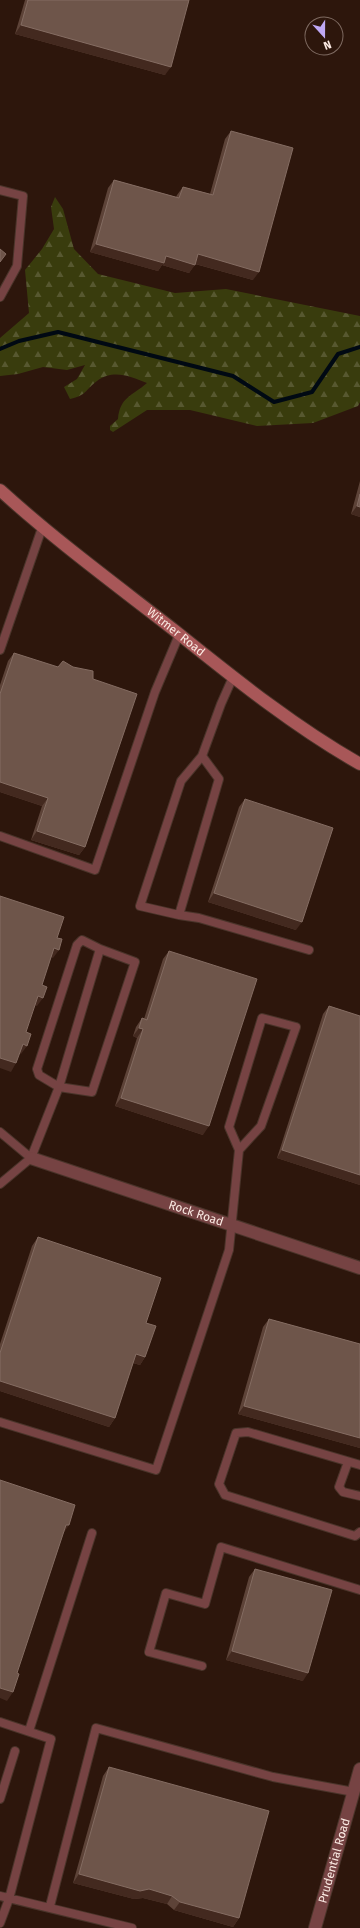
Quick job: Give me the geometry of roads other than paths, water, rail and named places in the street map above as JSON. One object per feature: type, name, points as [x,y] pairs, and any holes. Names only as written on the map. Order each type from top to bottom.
[{"type":"street","name":"Witmer Road","points":[[0,490],[42,528],[233,677],[320,741],[360,764]]},
{"type":"street","name":"Rock Road","points":[[31,1158],[360,1268]]},
{"type":"street","name":"Prudential Road","points":[[315,1928],[357,1793],[360,1769]]},
{"type":"lane","points":[[0,190],[23,196],[17,266],[0,297]]},
{"type":"lane","points":[[0,650],[42,528]]},
{"type":"lane","points":[[0,836],[95,870],[155,692],[179,635]]},
{"type":"lane","points":[[233,677],[202,756],[181,781],[140,906],[200,918],[309,950]]},
{"type":"lane","points":[[179,915],[219,779],[202,756]]},
{"type":"lane","points":[[82,940],[100,949],[135,962],[92,1092],[58,1086],[39,1075],[37,1070],[76,945],[82,940]]},
{"type":"lane","points":[[0,1184],[31,1158],[58,1086],[100,949]]},
{"type":"lane","points":[[0,1422],[156,1470],[230,1250],[231,1224],[239,1150],[229,1127],[262,1018],[296,1027],[261,1126],[239,1150]]},
{"type":"lane","points":[[0,1132],[31,1158]]},
{"type":"lane","points":[[360,1465],[248,1432],[242,1432],[236,1433],[219,1484],[225,1494],[354,1536],[360,1532]]},
{"type":"lane","points":[[348,1462],[339,1486],[343,1492],[360,1496]]},
{"type":"lane","points":[[29,1731],[92,1533]]},
{"type":"lane","points":[[202,1666],[150,1652],[166,1593],[205,1604],[221,1547],[360,1590]]},
{"type":"lane","points":[[0,1722],[51,1739],[9,1899],[0,1923]]},
{"type":"lane","points":[[50,1906],[96,1728],[273,1777],[357,1793]]},
{"type":"lane","points":[[0,1799],[16,1751]]},
{"type":"lane","points":[[0,1896],[50,1906],[132,1928]]},
{"type":"waterway","points":[[0,349],[19,341],[58,332],[233,376],[274,402],[312,392],[338,354],[360,347]]}]
